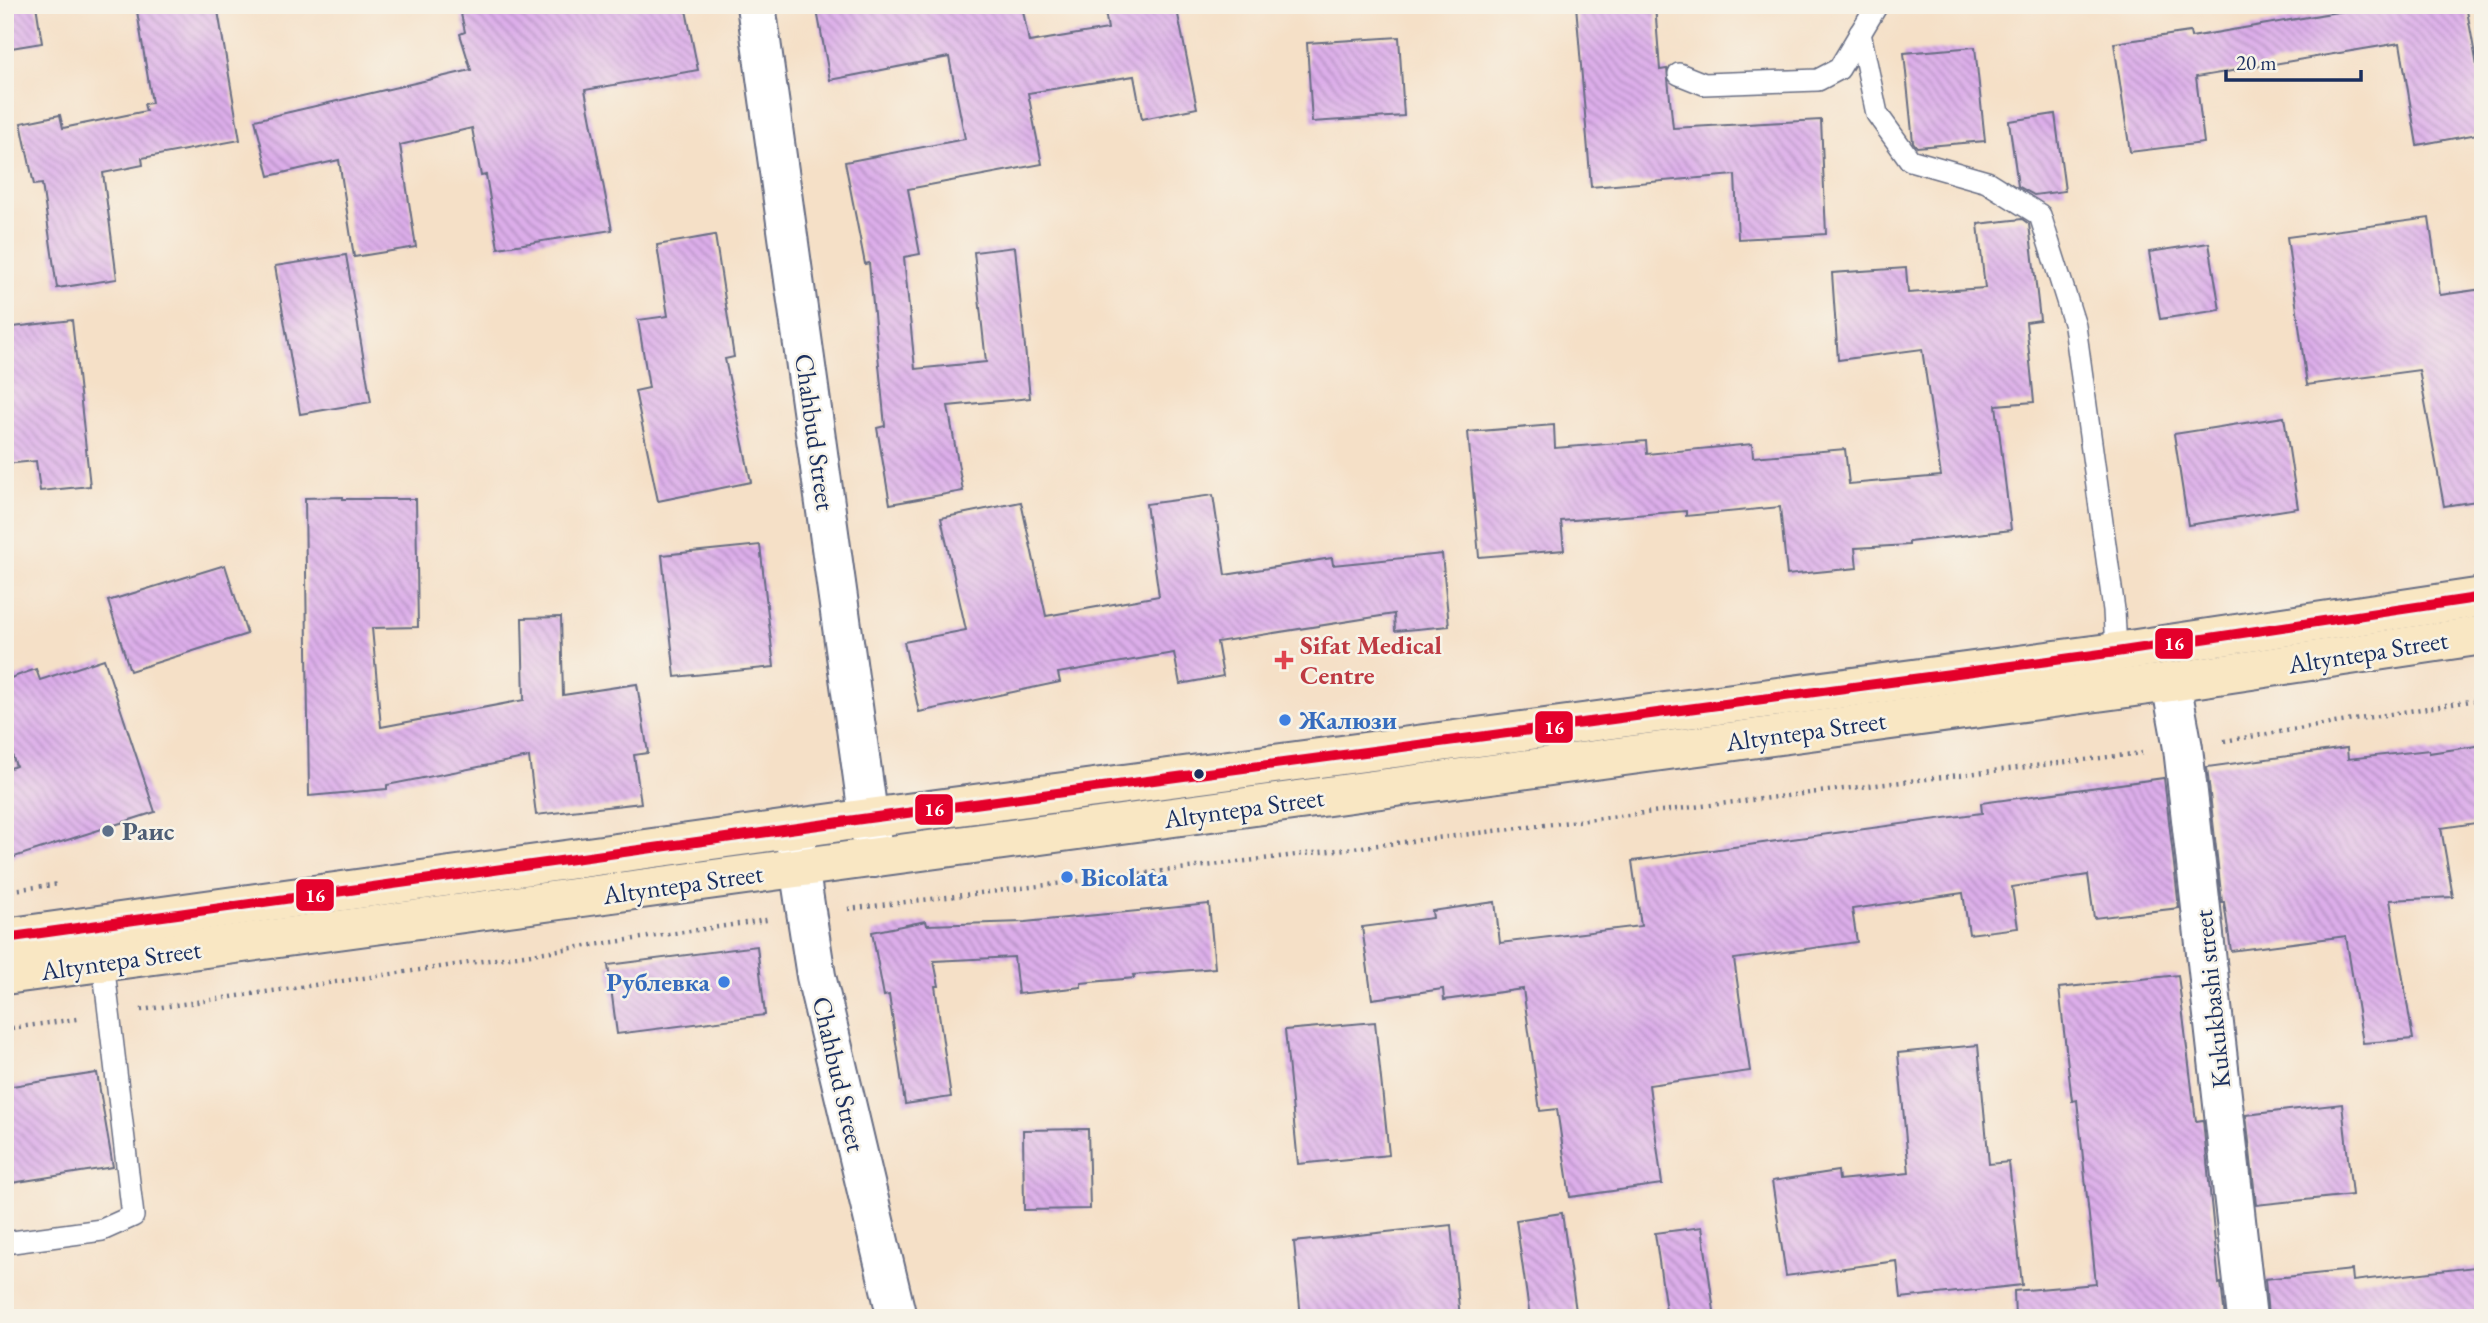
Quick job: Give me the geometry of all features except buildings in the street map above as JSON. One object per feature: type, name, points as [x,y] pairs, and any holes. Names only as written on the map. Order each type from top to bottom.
[{"type":"main road","name":"Altyntepa Street","points":[[5,975],[874,858],[2168,663],[2483,597]]},
{"type":"main road","name":"Altyntepa Street","points":[[5,938],[869,818],[2116,652],[2168,663],[2483,635]]},
{"type":"street","name":"Chahbud Street","points":[[757,5],[874,858]]},
{"type":"street","name":"Kukukbashi street","points":[[2168,663],[2183,748],[2247,1318]]},
{"type":"street","name":"Chahbud Street","points":[[793,829],[816,976],[897,1318]]},
{"type":"lane","points":[[1679,74],[1703,84],[1818,80],[1839,69],[1877,5]]},
{"type":"lane","points":[[1860,33],[1877,114],[1910,160],[1987,182],[2040,215],[2075,326],[2114,610],[2116,652]]},
{"type":"lane","points":[[5,1243],[102,1230],[133,1216],[103,962]]},
{"type":"path","points":[[128,1012],[807,914],[2183,748],[2483,699]]},
{"type":"path","points":[[5,1029],[87,1018]]},
{"type":"transit line","name":"16","points":[[5,938],[869,818],[2116,652],[2483,597]]},
{"type":"place","name":"Sifat Medical Centre","points":[[1284,660]]},
{"type":"place","name":"Жалюзи","points":[[1285,720]]},
{"type":"place","name":"Раис","points":[[108,831]]},
{"type":"place","name":"Bicolata","points":[[1067,877]]},
{"type":"place","name":"Рублевка","points":[[724,982]]}]
